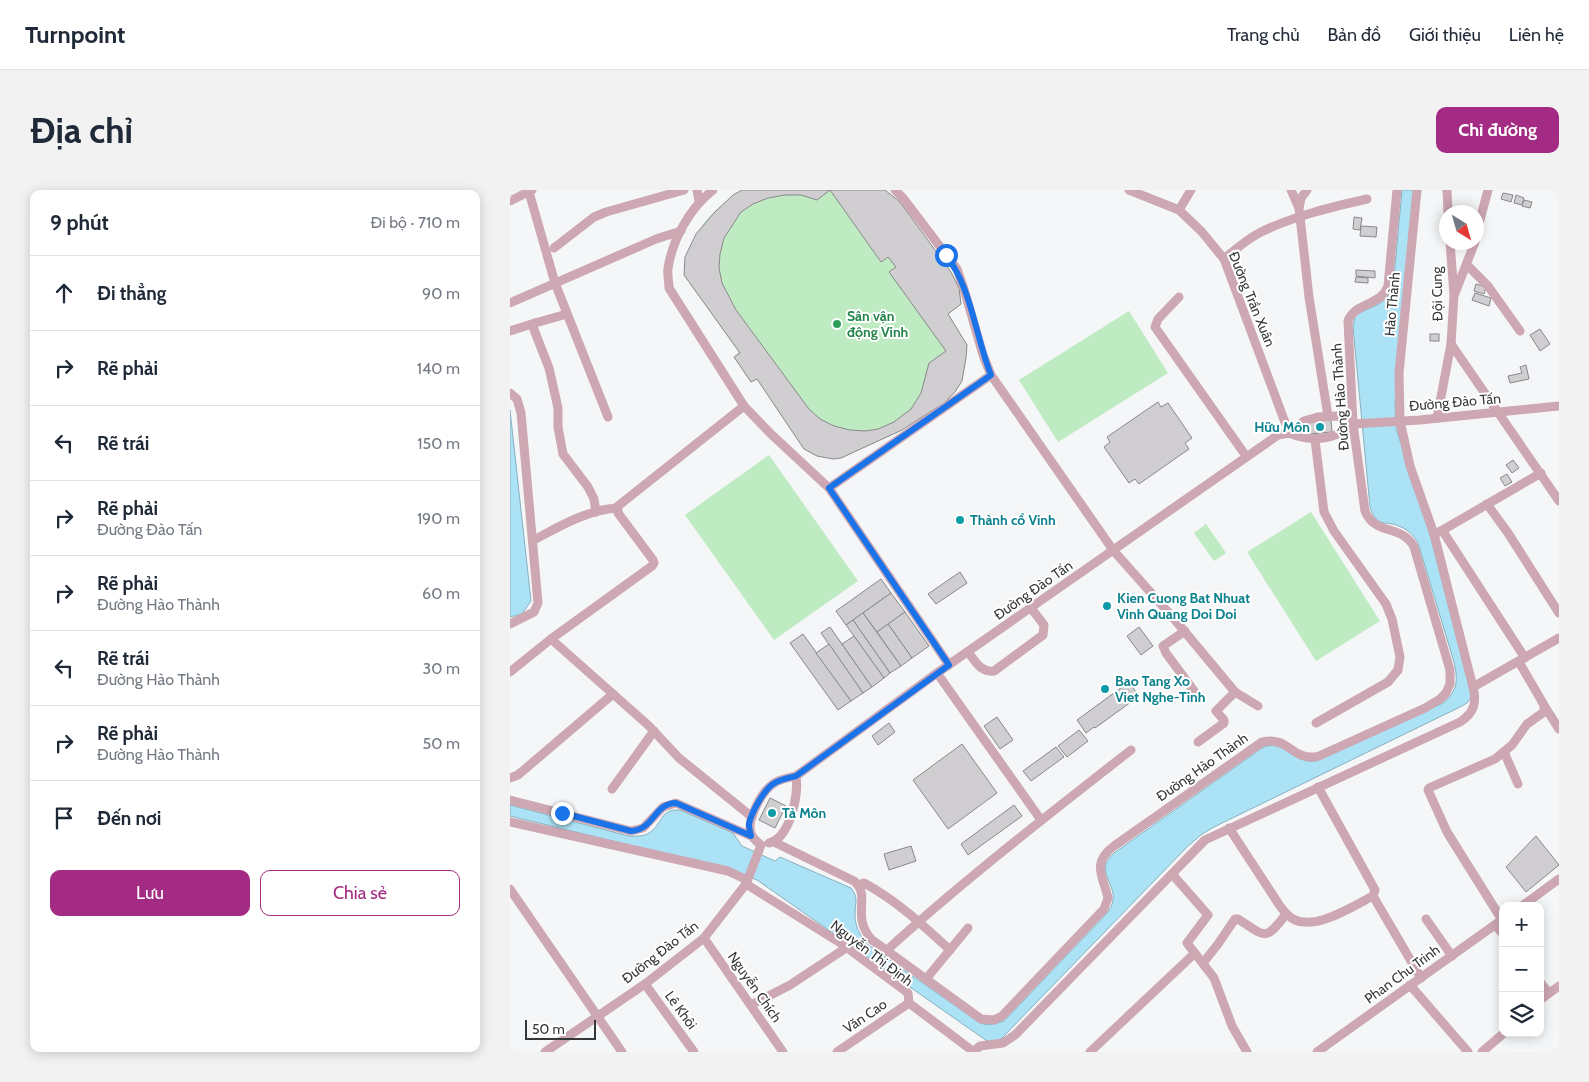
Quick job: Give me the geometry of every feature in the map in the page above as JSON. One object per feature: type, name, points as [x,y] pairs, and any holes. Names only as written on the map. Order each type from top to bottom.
[{"type":"street","points":[[554,248],[594,217],[684,190]]},
{"type":"street","points":[[697,190],[699,201]]},
{"type":"street","points":[[713,190],[699,201],[681,231],[668,269],[669,288],[744,406],[829,488],[949,665]]},
{"type":"street","points":[[895,190],[957,269],[967,296],[983,355],[991,375],[1113,550],[1185,631],[1235,692],[1258,706]]},
{"type":"street","name":"Đường Trần Xuân","points":[[1130,190],[1179,210],[1194,223],[1224,259],[1289,432]]},
{"type":"street","points":[[1179,210],[1191,190]]},
{"type":"street","points":[[1291,190],[1300,213]]},
{"type":"street","points":[[1308,190],[1301,198],[1300,213],[1308,297],[1328,416]]},
{"type":"street","name":"Đường Hào Thành","points":[[859,885],[862,896],[860,912],[862,926],[872,940],[981,1019],[990,1021],[999,1018],[1104,909],[1108,898],[1101,878],[1100,864],[1108,851],[1114,846],[1262,742],[1276,741],[1307,758],[1319,756],[1425,708],[1446,694],[1450,684],[1450,670],[1412,543],[1403,534],[1378,527],[1366,516],[1356,424],[1348,321],[1351,314],[1356,310],[1383,296],[1388,286],[1397,190]]},
{"type":"street","name":"Hào Thành","points":[[1417,190],[1399,373],[1398,421],[1410,466],[1438,532]]},
{"type":"street","points":[[1447,190],[1448,205]]},
{"type":"street","points":[[1484,205],[1488,190]]},
{"type":"street","points":[[510,202],[530,191],[555,284],[608,417]]},
{"type":"street","points":[[1224,259],[1253,237],[1300,213],[1367,199]]},
{"type":"street","points":[[510,303],[656,239],[681,231]]},
{"type":"street","name":"Đội Cung","points":[[1437,418],[1451,344],[1454,296],[1451,250]]},
{"type":"street","points":[[1454,296],[1472,250]]},
{"type":"street","points":[[1467,265],[1488,286],[1520,331]]},
{"type":"street","points":[[1179,297],[1158,319],[1155,327],[1246,456]]},
{"type":"street","points":[[510,331],[567,314]]},
{"type":"street","points":[[535,323],[533,327],[534,334],[549,368],[558,408],[558,427],[563,454],[588,487],[594,500],[596,512]]},
{"type":"street","points":[[1451,344],[1559,501]]},
{"type":"street","points":[[829,488],[991,375]]},
{"type":"street","points":[[510,393],[517,399],[520,406],[534,540],[538,606],[531,614],[510,624]]},
{"type":"street","points":[[534,540],[579,517],[617,508],[744,406]]},
{"type":"street","name":"Đường Đào Tấn","points":[[751,836],[749,826],[752,817],[764,792],[773,784],[796,776],[937,673],[1246,456],[1278,435],[1289,432],[1304,421],[1337,416],[1356,424],[1559,406]]},
{"type":"street","name":"Đường Đào Tấn","points":[[1289,432],[1299,437],[1315,440],[1335,436],[1356,424]]},
{"type":"street","points":[[1315,440],[1324,512],[1334,532],[1386,604],[1392,619],[1400,657],[1398,670],[1388,682],[1316,723]]},
{"type":"street","points":[[1438,532],[1541,473]]},
{"type":"street","points":[[1487,504],[1508,533],[1559,613]]},
{"type":"street","points":[[510,672],[551,639],[653,564],[653,560],[618,513],[617,508]]},
{"type":"street","points":[[1438,532],[1522,660],[1545,707],[1559,729]]},
{"type":"street","points":[[974,1052],[980,1046],[1003,1043],[1015,1035],[1205,840],[1465,719],[1474,706],[1475,695],[1438,532]]},
{"type":"street","points":[[968,652],[981,669],[994,672],[1043,635],[1044,625],[1031,608]]},
{"type":"street","points":[[1185,631],[1163,646],[1166,653],[1194,690]]},
{"type":"street","points":[[1473,687],[1559,638]]},
{"type":"street","points":[[551,639],[654,730],[679,758],[752,817]]},
{"type":"street","points":[[937,673],[1042,820]]},
{"type":"street","points":[[1198,742],[1224,723],[1224,720],[1216,711],[1235,692]]},
{"type":"street","points":[[510,778],[518,775],[613,694]]},
{"type":"street","points":[[1499,919],[1447,832],[1428,790],[1490,762],[1512,745],[1527,724],[1544,712],[1545,707]]},
{"type":"street","points":[[612,789],[654,730]]},
{"type":"street","points":[[886,951],[919,921],[1042,820],[1131,750]]},
{"type":"street","points":[[1504,752],[1518,784]]},
{"type":"street","points":[[510,800],[631,831],[643,828],[663,807],[676,803],[751,836],[760,848],[774,842],[782,834],[793,810],[798,787],[796,776]]},
{"type":"street","points":[[1229,828],[1286,914],[1295,920],[1316,922],[1373,896],[1374,885],[1318,787]]},
{"type":"street","name":"Nguyễn Thị Định","points":[[510,822],[728,871],[747,881],[846,948],[908,993],[910,1004],[974,1052]]},
{"type":"street","points":[[774,842],[859,885],[864,883],[874,888],[919,921],[950,950]]},
{"type":"street","name":"Đường Đào Tấn","points":[[545,1052],[645,984],[704,938],[747,881],[760,848]]},
{"type":"street","points":[[1172,874],[1208,915],[1187,941],[1214,978],[1232,1026],[1246,1052]]},
{"type":"street","points":[[1527,902],[1559,879]]},
{"type":"street","points":[[510,890],[622,1052]]},
{"type":"street","points":[[1373,896],[1420,978]]},
{"type":"street","points":[[1202,963],[1235,919],[1241,920],[1253,930],[1266,934],[1274,931],[1286,914]]},
{"type":"street","points":[[1426,919],[1452,956]]},
{"type":"street","name":"Phan Chu Trinh","points":[[1322,1051],[1499,922]]},
{"type":"street","points":[[926,979],[968,928]]},
{"type":"street","name":"Nguyễn Chích","points":[[704,938],[783,1052]]},
{"type":"street","points":[[751,1006],[790,985],[846,948]]},
{"type":"street","points":[[1090,1052],[1195,953]]},
{"type":"street","name":"Lê Khôi","points":[[645,984],[694,1052]]},
{"type":"street","points":[[1410,985],[1468,1052]]},
{"type":"street","points":[[1544,997],[1559,986]]},
{"type":"street","points":[[1544,987],[1549,993]]},
{"type":"street","name":"Văn Cao","points":[[837,1052],[910,1004]]},
{"type":"street","points":[[1482,1052],[1499,1037]]},
{"type":"green space","name":"Sân vận động Vinh","points":[[742,190],[885,190],[951,272],[959,288],[961,304],[948,314],[967,345],[966,358],[962,381],[955,392],[944,403],[902,430],[841,458],[817,456],[804,449],[757,379],[751,382],[734,357],[739,352],[684,275],[693,244],[705,221],[716,209]]},
{"type":"green space","points":[[1129,311],[1168,373],[1058,442],[1019,380]]},
{"type":"green space","points":[[769,455],[858,581],[774,640],[685,515]]},
{"type":"green space","points":[[1311,512],[1380,621],[1316,661],[1247,552]]},
{"type":"green space","points":[[1206,524],[1226,553],[1214,561],[1194,533]]},
{"type":"water","points":[[1402,190],[1414,190],[1395,402],[1396,428],[1430,535],[1472,696],[1467,703],[1460,707],[1202,834],[1187,847],[1001,1039],[995,1042],[987,1041],[757,880],[732,870],[510,816],[510,805],[629,836],[637,836],[649,833],[668,812],[680,810],[733,833],[742,846],[775,861],[780,857],[851,888],[856,898],[855,919],[857,927],[867,944],[980,1023],[992,1024],[1004,1021],[1108,912],[1113,895],[1105,868],[1114,853],[1262,748],[1276,746],[1300,759],[1316,761],[1443,703],[1454,690],[1456,674],[1454,662],[1418,543],[1404,528],[1382,523],[1376,519],[1370,507],[1353,327],[1355,316],[1382,302],[1390,294],[1393,287]]},
{"type":"water","points":[[510,410],[531,601],[522,614],[510,617]]},
{"type":"building","points":[[742,190],[830,190],[885,190],[900,202],[951,272],[959,288],[961,304],[948,314],[967,345],[962,381],[955,392],[944,403],[902,430],[841,458],[833,459],[817,456],[804,449],[757,379],[751,382],[734,357],[740,353],[684,275],[685,257],[696,234],[733,195]],"holes":[[[830,190],[881,262],[888,257],[896,267],[889,272],[946,351],[929,363],[921,393],[911,409],[894,422],[878,429],[865,431],[850,430],[834,426],[820,419],[809,409],[736,310],[722,283],[719,268],[720,254],[724,238],[741,212],[753,204],[768,198],[785,195],[801,195],[817,200]]]},
{"type":"building","points":[[1503,193],[1513,195],[1511,202],[1501,199]]},
{"type":"building","points":[[1516,195],[1524,198],[1522,205],[1514,203]]},
{"type":"building","points":[[1524,200],[1532,202],[1530,208],[1522,206]]},
{"type":"building","points":[[1354,217],[1362,218],[1360,230],[1353,229]]},
{"type":"building","points":[[1361,226],[1377,227],[1376,237],[1360,236]]},
{"type":"building","points":[[1356,270],[1375,271],[1375,278],[1356,276]]},
{"type":"building","points":[[1356,277],[1368,278],[1368,283],[1355,282]]},
{"type":"building","points":[[1476,284],[1486,287],[1484,294],[1474,291]]},
{"type":"building","points":[[1475,293],[1491,298],[1489,306],[1472,300]]},
{"type":"building","points":[[1540,329],[1550,344],[1540,351],[1530,335]]},
{"type":"building","points":[[1430,334],[1439,334],[1439,341],[1430,341]]},
{"type":"building","points":[[1526,365],[1529,379],[1510,383],[1508,376],[1522,373],[1520,367]]},
{"type":"building","points":[[1158,402],[1161,407],[1168,403],[1192,438],[1185,443],[1189,449],[1139,484],[1135,479],[1129,483],[1104,447],[1110,442],[1107,437]]},
{"type":"building","name":"Hữu Môn","points":[[1331,420],[1332,432],[1309,434],[1308,422]]},
{"type":"building","points":[[1513,460],[1519,468],[1512,473],[1506,465]]},
{"type":"building","points":[[1507,474],[1512,482],[1505,486],[1500,478]]},
{"type":"building","points":[[960,572],[967,583],[936,604],[928,594]]},
{"type":"building","points":[[881,579],[891,593],[846,625],[836,611]]},
{"type":"building","points":[[891,593],[905,612],[877,632],[863,613]]},
{"type":"building","points":[[905,612],[929,646],[912,658],[888,624]]},
{"type":"building","points":[[863,613],[901,666],[890,673],[853,620]]},
{"type":"building","points":[[853,620],[890,673],[884,678],[846,625]]},
{"type":"building","points":[[888,624],[912,658],[901,666],[877,632]]},
{"type":"building","points":[[830,627],[872,687],[863,693],[821,633]]},
{"type":"building","points":[[1139,627],[1153,646],[1141,655],[1127,636]]},
{"type":"building","points":[[803,634],[851,701],[838,710],[790,643]]},
{"type":"building","points":[[854,636],[884,678],[872,687],[842,644]]},
{"type":"building","points":[[829,644],[863,693],[851,701],[816,653]]},
{"type":"building","points":[[1129,682],[1138,695],[1131,702],[1086,733],[1077,720]]},
{"type":"building","points":[[997,717],[1013,740],[1000,749],[984,726]]},
{"type":"building","points":[[889,723],[895,732],[878,745],[872,736]]},
{"type":"building","points":[[1079,730],[1088,741],[1067,757],[1058,746]]},
{"type":"building","points":[[962,744],[997,793],[948,829],[913,780]]},
{"type":"building","points":[[1056,747],[1064,757],[1031,781],[1023,771]]},
{"type":"building","name":"Tả Môn","points":[[770,798],[786,806],[775,828],[759,820]]},
{"type":"building","points":[[1014,805],[1022,816],[968,855],[961,844]]},
{"type":"building","points":[[1536,836],[1559,865],[1526,892],[1506,867]]},
{"type":"building","points":[[911,846],[916,861],[889,870],[884,854]]},
{"type":"place","name":"Sân vận động Vinh","points":[[837,324]]},
{"type":"place","name":"Hữu Môn","points":[[1320,427]]},
{"type":"place","name":"Thành cổ Vinh","points":[[960,520]]},
{"type":"place","name":"Kien Cuong Bat Nhuat Vinh Quang Doi Doi","points":[[1107,606]]},
{"type":"place","name":"Bao Tang Xo Viet Nghe-Tinh","points":[[1105,689]]},
{"type":"place","name":"Tả Môn","points":[[772,813]]},
{"type":"route","points":[[562,813],[631,831],[643,828],[666,804],[676,803],[682,804],[751,836],[749,826],[752,817],[764,792],[773,784],[796,776],[949,665],[829,488],[991,375],[983,355],[957,269],[946,255]]}]
